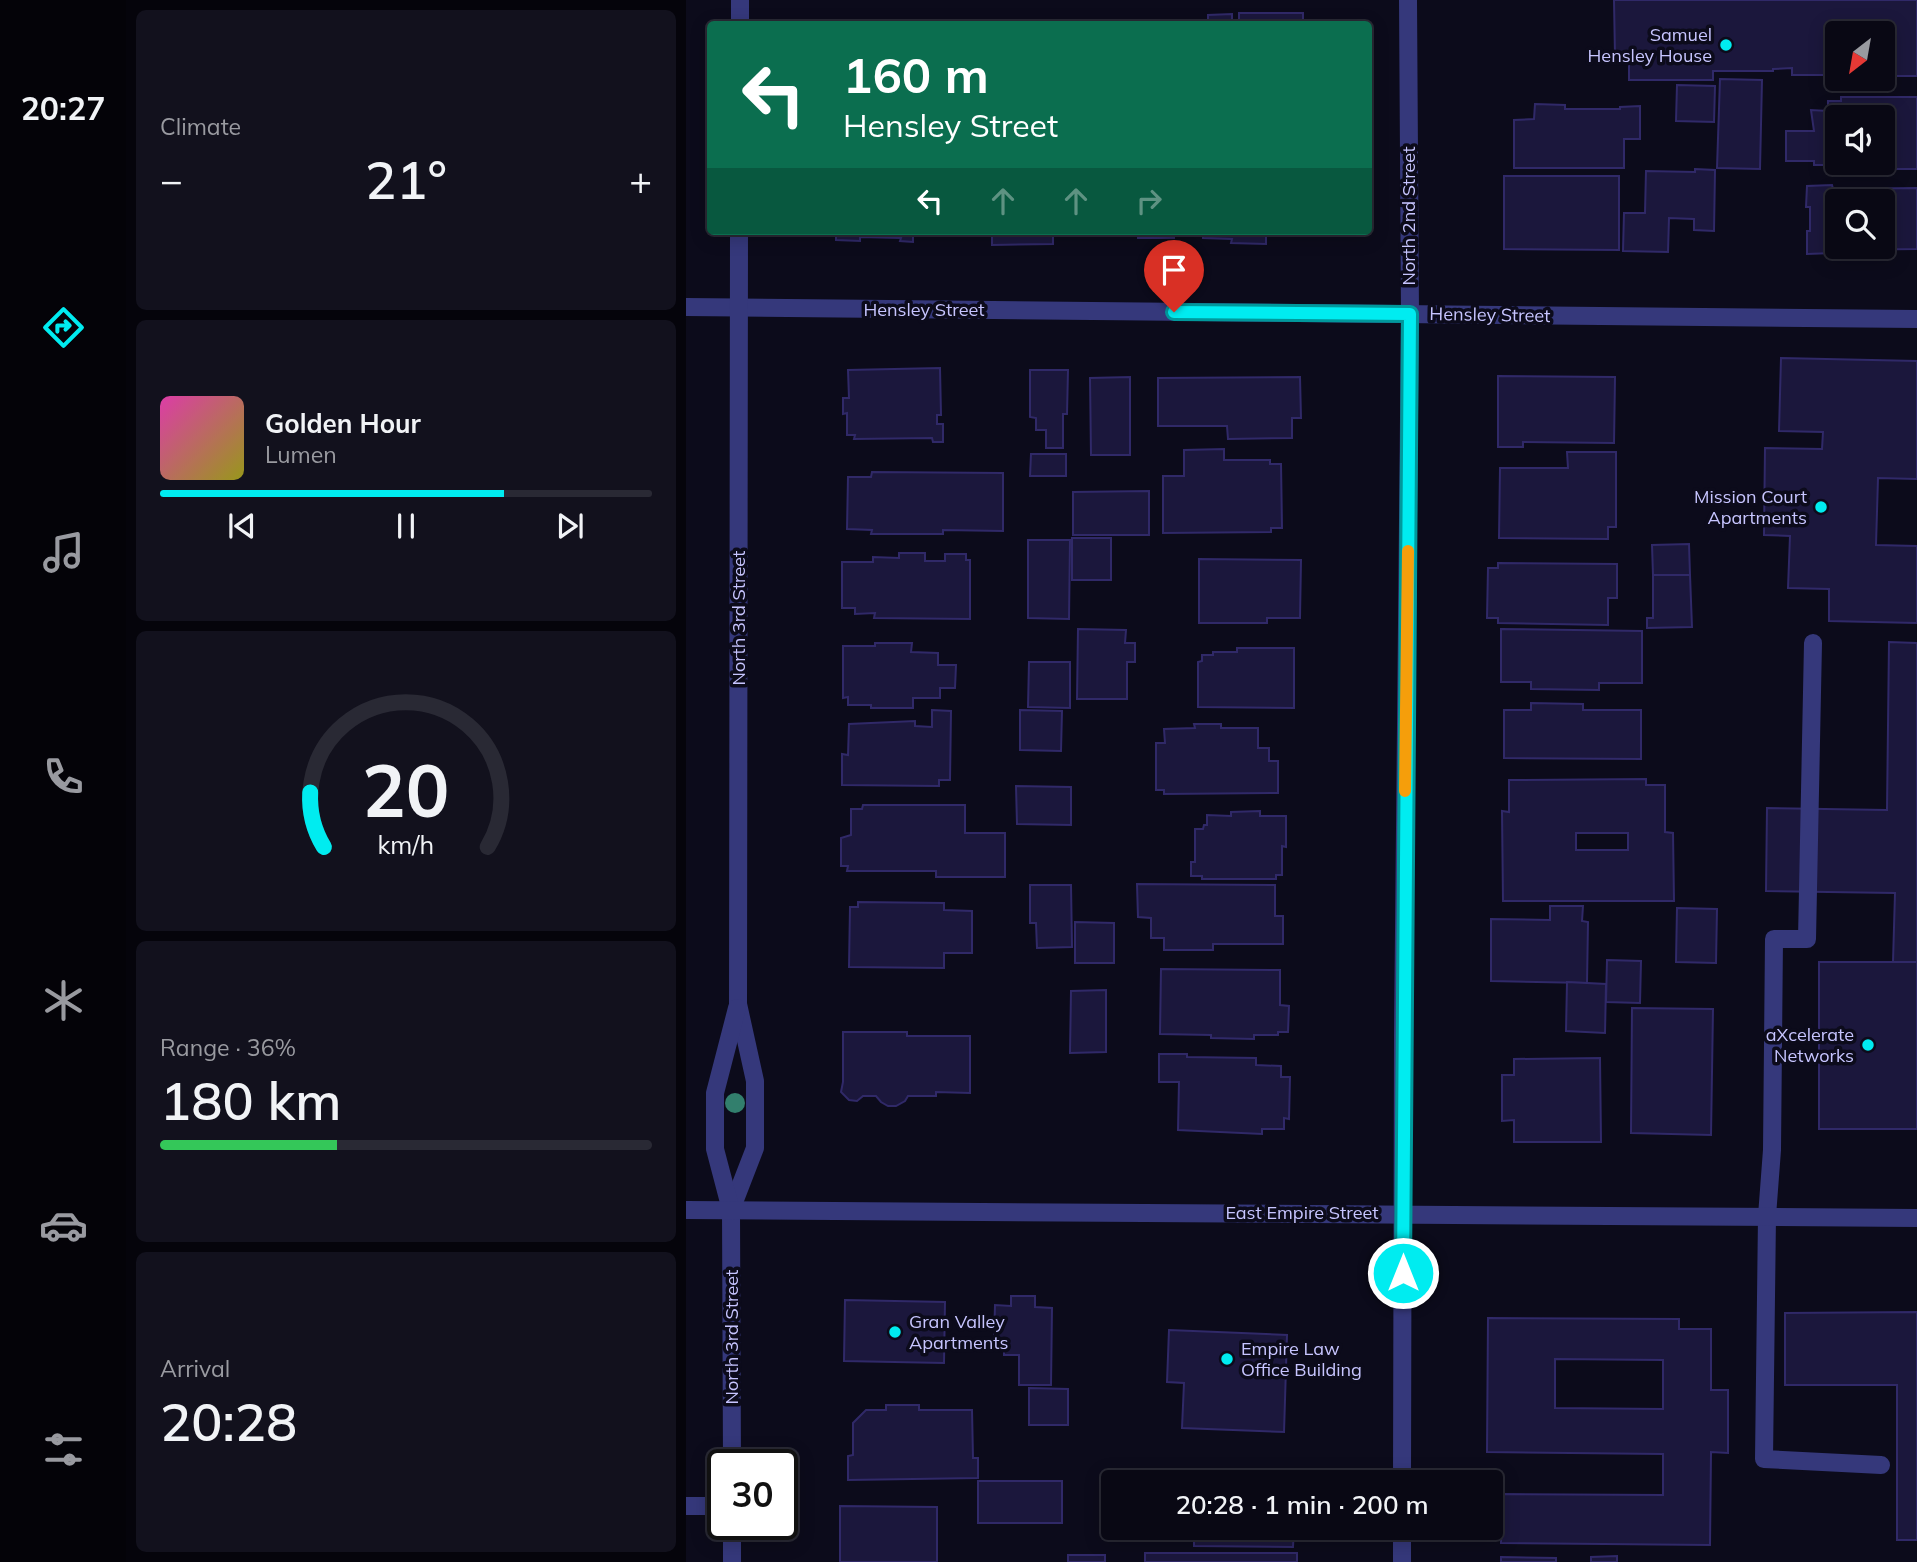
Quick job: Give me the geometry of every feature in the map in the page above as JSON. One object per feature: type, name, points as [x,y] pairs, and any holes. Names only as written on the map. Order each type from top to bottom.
[{"type":"street","points":[[740,0],[740,21]]},
{"type":"street","name":"North 2nd Street","points":[[1402,1470],[1410,314],[1408,0]]},
{"type":"street","name":"North 3rd Street","points":[[731,1210],[755,1149],[755,1081],[738,1004],[739,235]]},
{"type":"street","name":"Hensley Street","points":[[686,307],[1917,319]]},
{"type":"street","points":[[1814,643],[1807,939],[1774,939],[1772,1150],[1766,1216],[1765,1459],[1881,1465]]},
{"type":"street","name":"North 3rd Street","points":[[732,1449],[731,1210],[715,1149],[715,1093],[738,1004]]},
{"type":"street","name":"East Empire Street","points":[[686,1210],[1917,1218]]},
{"type":"street","points":[[686,1506],[707,1506]]},
{"type":"street","points":[[732,1540],[732,1562]]},
{"type":"street","points":[[1402,1540],[1402,1562]]},
{"type":"building","name":"Samuel Hensley House","points":[[1614,0],[1917,0],[1917,76],[1895,76],[1895,21],[1825,21],[1825,75],[1792,75],[1792,68],[1773,71],[1713,71],[1713,80],[1629,80],[1629,56],[1615,56]]},
{"type":"building","points":[[1239,13],[1303,13],[1303,21],[1239,21]]},
{"type":"building","points":[[1232,14],[1232,21],[1208,21],[1208,15]]},
{"type":"building","points":[[1720,79],[1762,80],[1760,169],[1717,168]]},
{"type":"building","points":[[1677,85],[1715,86],[1714,122],[1676,121]]},
{"type":"building","points":[[1841,97],[1917,97],[1917,169],[1895,169],[1895,105],[1828,105],[1828,101],[1841,101]]},
{"type":"building","points":[[1535,104],[1565,105],[1565,109],[1620,109],[1640,106],[1640,139],[1624,139],[1624,168],[1514,168],[1514,120],[1534,119]]},
{"type":"building","points":[[1811,110],[1825,111],[1825,165],[1814,165],[1814,161],[1786,161],[1786,131],[1814,131]]},
{"type":"building","points":[[1695,169],[1715,170],[1714,231],[1694,230],[1694,219],[1669,218],[1668,252],[1623,251],[1624,213],[1645,213],[1646,171],[1695,172]]},
{"type":"building","points":[[1504,176],[1619,176],[1619,250],[1504,249]]},
{"type":"building","points":[[1832,185],[1833,189],[1825,189],[1825,253],[1807,254],[1810,207],[1806,207],[1807,186]]},
{"type":"building","points":[[1917,188],[1917,249],[1895,249],[1895,189],[1833,189]]},
{"type":"building","points":[[836,235],[913,235],[913,242],[900,241],[901,238],[860,237],[860,241],[836,240]]},
{"type":"building","points":[[992,235],[1053,235],[1053,244],[992,245]]},
{"type":"building","points":[[1138,235],[1174,235],[1174,238],[1138,238]]},
{"type":"building","points":[[1203,235],[1266,235],[1266,244],[1231,243],[1232,239],[1203,238]]},
{"type":"building","name":"Mission Court Apartments","points":[[1781,358],[1917,361],[1917,479],[1878,478],[1876,545],[1917,546],[1917,623],[1829,621],[1829,589],[1788,588],[1790,536],[1764,535],[1765,448],[1822,449],[1823,432],[1779,431]]},
{"type":"building","points":[[940,368],[941,415],[937,415],[937,424],[943,424],[943,442],[933,442],[932,438],[854,439],[855,435],[847,435],[847,413],[843,414],[843,398],[849,398],[848,370]]},
{"type":"building","points":[[1030,370],[1068,370],[1067,414],[1063,414],[1063,448],[1046,448],[1046,430],[1036,430],[1036,418],[1030,417]]},
{"type":"building","points":[[1498,376],[1615,377],[1614,443],[1523,442],[1523,447],[1498,447]]},
{"type":"building","points":[[1130,377],[1130,455],[1091,455],[1090,378]]},
{"type":"building","points":[[1300,377],[1301,418],[1292,418],[1292,438],[1228,439],[1227,426],[1158,426],[1158,378]]},
{"type":"building","points":[[1224,449],[1224,460],[1270,460],[1270,464],[1281,464],[1282,528],[1271,528],[1271,532],[1163,533],[1163,476],[1184,476],[1184,450]]},
{"type":"building","points":[[1567,452],[1616,452],[1616,527],[1608,527],[1608,539],[1499,538],[1500,468],[1568,468]]},
{"type":"building","points":[[1031,454],[1066,454],[1066,476],[1030,476]]},
{"type":"building","points":[[872,472],[1003,473],[1003,531],[943,530],[943,534],[871,534],[872,530],[847,529],[848,477],[871,477]]},
{"type":"building","points":[[1149,491],[1149,535],[1073,535],[1073,492]]},
{"type":"building","points":[[1072,538],[1111,538],[1111,580],[1072,580]]},
{"type":"building","points":[[1028,540],[1070,540],[1069,619],[1028,618]]},
{"type":"building","points":[[1689,544],[1690,575],[1653,575],[1652,545]]},
{"type":"building","points":[[899,553],[925,553],[925,561],[945,561],[945,554],[966,554],[966,560],[970,560],[970,619],[874,618],[875,613],[855,614],[855,608],[842,608],[842,562],[873,562],[873,557],[899,558]]},
{"type":"building","points":[[1199,559],[1301,560],[1300,618],[1267,618],[1267,623],[1199,623]]},
{"type":"building","points":[[1498,563],[1617,564],[1617,598],[1608,598],[1608,625],[1498,623],[1498,618],[1487,618],[1488,568],[1498,568]]},
{"type":"building","points":[[1653,575],[1690,575],[1692,627],[1647,628],[1647,618],[1653,618]]},
{"type":"building","points":[[1078,629],[1126,630],[1125,643],[1135,643],[1135,662],[1127,662],[1127,699],[1077,699]]},
{"type":"building","points":[[1501,629],[1642,631],[1642,683],[1599,683],[1599,690],[1531,689],[1531,682],[1501,682]]},
{"type":"building","points":[[1889,642],[1917,643],[1917,962],[1893,962],[1895,893],[1766,891],[1767,808],[1887,810]]},
{"type":"building","points":[[875,643],[912,643],[911,652],[938,653],[938,665],[956,665],[955,688],[940,688],[940,698],[913,698],[913,708],[848,705],[848,697],[843,698],[843,646],[875,646]]},
{"type":"building","points":[[1237,648],[1294,648],[1294,708],[1198,707],[1198,662],[1202,661],[1202,655],[1237,652]]},
{"type":"building","points":[[1029,662],[1070,662],[1070,708],[1028,707]]},
{"type":"building","points":[[1531,703],[1583,704],[1583,710],[1641,710],[1641,759],[1504,758],[1504,710],[1531,710]]},
{"type":"building","points":[[932,710],[951,711],[950,780],[939,780],[939,786],[842,785],[842,754],[848,755],[849,724],[915,721],[915,726],[932,727]]},
{"type":"building","points":[[1020,710],[1062,711],[1061,751],[1020,750]]},
{"type":"building","points":[[1194,724],[1221,724],[1221,728],[1258,728],[1258,748],[1269,748],[1269,761],[1278,761],[1278,793],[1164,794],[1164,790],[1156,790],[1156,743],[1165,743],[1164,729],[1195,728]]},
{"type":"building","points":[[1646,779],[1646,785],[1665,785],[1665,832],[1673,833],[1674,901],[1503,901],[1502,811],[1509,812],[1509,780]],"holes":[[[1576,833],[1628,833],[1628,850],[1576,850]]]},
{"type":"building","points":[[1016,786],[1071,787],[1071,825],[1017,824]]},
{"type":"building","points":[[863,805],[965,805],[965,833],[1005,833],[1005,877],[936,877],[936,871],[847,871],[848,866],[841,866],[841,838],[851,835],[851,809],[862,809]]},
{"type":"building","points":[[1260,811],[1260,816],[1286,816],[1282,875],[1276,875],[1276,879],[1202,879],[1202,876],[1191,876],[1191,862],[1195,862],[1195,829],[1203,829],[1204,825],[1207,825],[1207,815],[1231,816],[1231,812]]},
{"type":"building","points":[[1137,884],[1275,885],[1275,916],[1283,916],[1283,944],[1213,944],[1213,950],[1164,950],[1164,938],[1151,938],[1151,918],[1138,917]]},
{"type":"building","points":[[1030,885],[1071,885],[1072,947],[1037,948],[1036,923],[1030,923]]},
{"type":"building","points":[[858,902],[944,903],[944,910],[972,911],[972,953],[944,953],[944,968],[849,967],[850,907],[858,907]]},
{"type":"building","points":[[1550,906],[1583,906],[1582,921],[1588,922],[1587,983],[1491,981],[1491,919],[1550,920]]},
{"type":"building","points":[[1677,908],[1717,909],[1716,963],[1676,962]]},
{"type":"building","points":[[1075,922],[1114,923],[1114,963],[1075,963]]},
{"type":"building","points":[[1607,960],[1641,961],[1640,1003],[1606,1002]]},
{"type":"building","name":"aXcelerate Networks","points":[[1819,962],[1917,962],[1917,1129],[1819,1129]]},
{"type":"building","points":[[1161,969],[1280,970],[1280,1005],[1289,1006],[1288,1032],[1278,1032],[1278,1035],[1254,1035],[1254,1039],[1160,1034]]},
{"type":"building","points":[[1567,982],[1606,984],[1605,1033],[1566,1031]]},
{"type":"building","points":[[1106,990],[1106,1052],[1070,1053],[1071,991]]},
{"type":"building","points":[[1632,1008],[1713,1009],[1711,1135],[1631,1133]]},
{"type":"building","points":[[843,1032],[970,1036],[970,1093],[936,1092],[936,1096],[908,1096],[896,1106],[888,1106],[876,1096],[863,1096],[857,1101],[849,1100],[841,1092]]},
{"type":"building","points":[[1159,1054],[1256,1058],[1256,1065],[1281,1066],[1281,1077],[1290,1077],[1289,1119],[1284,1118],[1284,1129],[1262,1129],[1262,1134],[1178,1130],[1179,1082],[1159,1082]]},
{"type":"building","points":[[1600,1058],[1601,1142],[1514,1142],[1514,1120],[1502,1121],[1502,1075],[1514,1075],[1514,1059]]},
{"type":"building","points":[[1011,1296],[1035,1296],[1035,1307],[1052,1308],[1051,1385],[1019,1385],[1019,1355],[1004,1355],[1004,1341],[994,1342],[995,1305],[1011,1306]]},
{"type":"building","name":"Gran Valley Apartments","points":[[845,1300],[945,1302],[944,1363],[844,1361]]},
{"type":"building","points":[[1917,1312],[1917,1540],[1897,1540],[1897,1385],[1785,1385],[1785,1313]]},
{"type":"building","points":[[1488,1318],[1679,1319],[1679,1329],[1711,1329],[1711,1390],[1728,1390],[1728,1453],[1711,1452],[1710,1545],[1501,1543],[1503,1494],[1663,1495],[1663,1454],[1487,1452]],"holes":[[[1555,1359],[1663,1360],[1663,1409],[1555,1408]]]},
{"type":"building","name":"Empire Law Office Building","points":[[1169,1330],[1287,1335],[1284,1432],[1182,1428],[1184,1383],[1167,1382]]},
{"type":"building","points":[[1029,1388],[1068,1389],[1068,1425],[1029,1425]]},
{"type":"building","points":[[886,1405],[919,1405],[919,1410],[972,1410],[973,1458],[978,1458],[978,1478],[848,1480],[848,1456],[853,1455],[853,1423],[866,1410],[886,1410]]},
{"type":"building","points":[[978,1481],[1062,1481],[1062,1523],[978,1523]]},
{"type":"building","points":[[840,1506],[937,1507],[937,1562],[840,1562]]},
{"type":"building","points":[[1194,1540],[1293,1540],[1293,1547],[1194,1546]]},
{"type":"building","points":[[1145,1553],[1297,1553],[1297,1562],[1145,1562]]},
{"type":"building","points":[[1068,1555],[1105,1555],[1105,1562],[1068,1562]]},
{"type":"building","points":[[1617,1556],[1617,1562],[1591,1562],[1591,1557]]},
{"type":"building","points":[[1501,1557],[1556,1558],[1556,1562],[1501,1562]]},
{"type":"slow traffic","points":[[1405,791],[1408,551]]},
{"type":"place","name":"Samuel Hensley House","points":[[1726,45]]},
{"type":"place","name":"Mission Court Apartments","points":[[1821,507]]},
{"type":"place","name":"aXcelerate Networks","points":[[1868,1045]]},
{"type":"place","name":"Gran Valley Apartments","points":[[895,1332]]},
{"type":"place","name":"Empire Law Office Building","points":[[1227,1359]]},
{"type":"route","points":[[1174,312],[1410,314],[1403,1273]]}]
